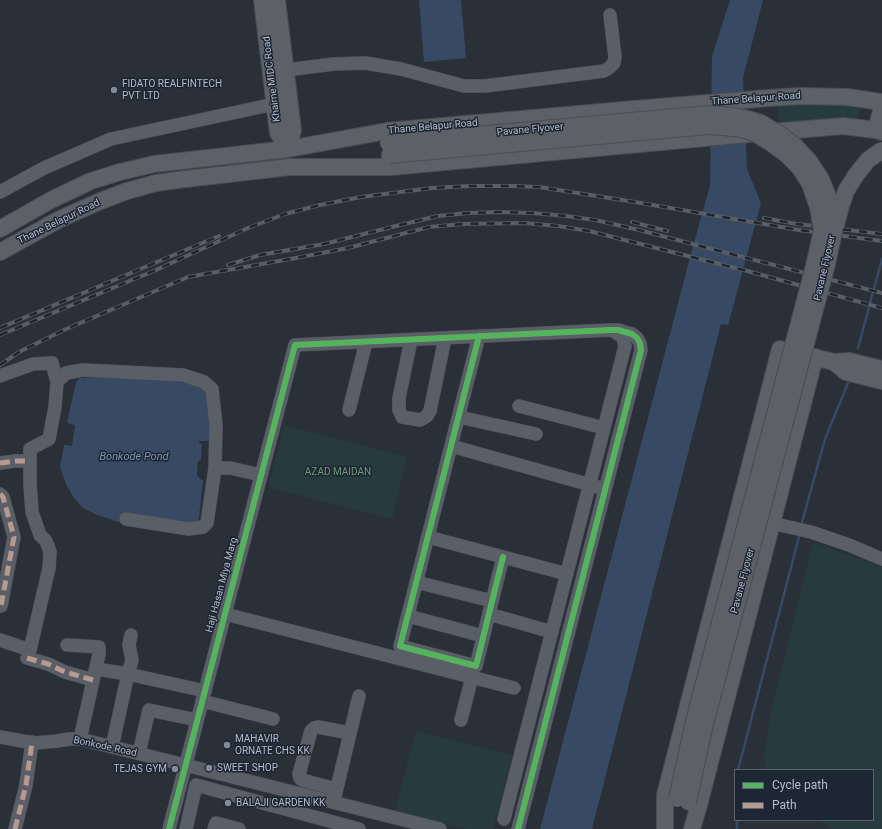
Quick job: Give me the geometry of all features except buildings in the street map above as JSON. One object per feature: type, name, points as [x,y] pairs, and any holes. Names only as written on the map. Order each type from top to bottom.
[{"type":"main road","name":"Khairne MIDC Road","points":[[262,0],[282,103]]},
{"type":"main road","name":"Khairne MIDC Road","points":[[277,0],[286,70],[278,133],[288,149]]},
{"type":"main road","name":"Thane Belapur Road","points":[[0,228],[51,200],[91,181],[154,164],[288,149],[387,131],[748,99],[802,96],[847,97],[882,102]]},
{"type":"main road","points":[[879,131],[882,107]]},
{"type":"main road","name":"Pavane Flyover","points":[[290,167],[389,149],[708,114],[744,118],[761,123],[794,145],[809,161],[821,179],[830,204],[834,232],[822,284],[706,724],[682,800],[670,829]]},
{"type":"main road","name":"Pavane Flyover","points":[[288,149],[389,149],[708,126],[723,127],[742,129],[756,134],[771,143],[786,154],[800,168],[810,184],[818,207],[822,230],[814,266],[694,721],[682,800],[686,829]]},
{"type":"main road","name":"Thane Belapur Road","points":[[0,252],[60,219],[98,202],[127,191],[156,183],[185,179],[290,167],[391,167],[843,126],[879,131]]},
{"type":"main road","points":[[834,232],[846,191],[868,160],[882,150]]},
{"type":"main road","points":[[666,829],[665,795],[780,349],[834,362],[849,361],[882,369]]},
{"type":"main road","points":[[692,829],[814,357]]},
{"type":"main road","points":[[834,362],[846,372],[882,381]]},
{"type":"street","points":[[286,70],[334,64],[365,63],[401,69],[464,86],[485,86],[604,70],[614,64],[615,57],[610,15]]},
{"type":"street","points":[[0,192],[44,168],[111,139],[282,103]]},
{"type":"street","points":[[504,819],[625,346],[622,338],[610,330]]},
{"type":"street","points":[[349,410],[366,342],[610,330],[618,330],[635,336],[639,340],[641,347],[518,829]]},
{"type":"street","points":[[479,336],[400,646],[476,666],[503,557]]},
{"type":"street","points":[[411,340],[399,398],[399,410],[402,417],[420,420],[426,416],[430,410],[444,338]]},
{"type":"street","name":"Haji Hasan Miya Marg","points":[[169,829],[295,345],[366,342]]},
{"type":"street","points":[[0,376],[33,364],[52,363],[57,382],[56,406],[49,439],[30,449],[32,512],[40,535],[46,541],[50,552],[49,568],[30,650],[0,640]]},
{"type":"street","points":[[57,382],[66,373],[83,370],[183,375],[204,382],[212,389],[216,425],[216,468],[207,523],[203,527],[189,529],[126,519]]},
{"type":"street","points":[[519,406],[604,428]]},
{"type":"street","points":[[458,417],[536,434]]},
{"type":"street","points":[[451,446],[605,489]]},
{"type":"street","points":[[0,463],[30,461]]},
{"type":"street","points":[[216,468],[230,468],[261,475]]},
{"type":"street","points":[[0,494],[3,497],[14,537],[0,608]]},
{"type":"street","points":[[771,522],[811,532],[849,545],[882,559]]},
{"type":"street","points":[[428,537],[567,574]]},
{"type":"street","points":[[416,582],[492,601]]},
{"type":"street","points":[[225,614],[514,688]]},
{"type":"street","points":[[489,614],[552,632]]},
{"type":"street","points":[[408,616],[483,636]]},
{"type":"street","points":[[112,747],[132,660],[129,645],[131,635]]},
{"type":"street","points":[[66,645],[99,646],[95,675],[80,739]]},
{"type":"street","points":[[27,658],[48,664],[65,672],[95,675],[128,674],[203,696],[273,719]]},
{"type":"street","points":[[461,720],[472,677]]},
{"type":"street","points":[[333,802],[359,696]]},
{"type":"street","points":[[139,754],[149,710],[197,720]]},
{"type":"street","points":[[336,789],[302,780],[299,774],[311,731],[314,728],[318,727],[350,733]]},
{"type":"street","name":"Bonkode Road","points":[[0,737],[32,742],[80,739],[185,764],[432,828]]},
{"type":"street","points":[[15,829],[26,785],[32,742]]},
{"type":"street","points":[[186,829],[196,785],[359,829]]},
{"type":"street","points":[[214,829],[216,823],[239,829]]},
{"type":"green space","points":[[803,103],[846,103],[861,106],[858,120],[779,124],[778,105]]},
{"type":"green space","name":"AZAD MAIDAN","points":[[284,425],[407,457],[392,519],[268,487]]},
{"type":"green space","points":[[813,542],[882,567],[882,829],[832,829],[820,821],[874,821],[874,769],[765,769],[764,756],[770,715]]},
{"type":"green space","points":[[416,731],[512,755],[493,829],[467,829],[395,811]]},
{"type":"water","points":[[419,0],[461,0],[466,58],[424,62]]},
{"type":"water","points":[[730,0],[763,0],[743,78],[747,169],[761,203],[728,325],[721,324],[592,829],[540,829],[710,185],[712,56]]},
{"type":"water","name":"Bonkode Pond","points":[[134,376],[150,377],[199,386],[206,390],[209,395],[210,441],[199,441],[199,443],[202,444],[201,460],[198,461],[197,475],[203,480],[198,526],[132,525],[115,521],[83,508],[74,498],[66,484],[60,467],[64,445],[72,446],[75,425],[67,423],[76,382],[80,378]]},
{"type":"waterway","points":[[858,348],[882,259]]},
{"type":"waterway","points":[[801,526],[825,439],[848,383]]},
{"type":"waterway","points":[[738,769],[800,533]]},
{"type":"waterway","points":[[737,821],[737,829]]},
{"type":"railway","points":[[0,335],[156,270],[248,228],[285,214],[361,197],[432,188],[470,186],[539,187],[799,230],[882,241]]},
{"type":"railway","points":[[228,265],[260,255],[324,244],[438,216],[498,212],[533,213],[595,220],[635,229],[882,293]]},
{"type":"railway","points":[[764,218],[797,224],[882,234]]},
{"type":"railway","points":[[632,222],[667,231]]},
{"type":"railway","points":[[0,365],[19,352],[64,330],[188,277],[348,248],[429,227],[462,224],[524,223],[589,231],[751,272],[882,308]]},
{"type":"railway","points":[[0,328],[219,236]]},
{"type":"marked path","points":[[0,463],[30,461]]},
{"type":"marked path","points":[[0,494],[3,497],[14,537],[1,606]]},
{"type":"marked path","points":[[27,658],[48,664],[65,672],[93,680]]},
{"type":"marked path","points":[[15,829],[26,785],[32,742]]},
{"type":"cycle path","points":[[169,829],[295,345],[618,330],[632,334],[637,338],[640,343],[641,350],[518,829]]},
{"type":"cycle path","points":[[479,336],[400,646],[476,666],[503,557]]},
{"type":"place","name":"FIDATO REALFINTECH PVT LTD","points":[[114,90]]},
{"type":"place","name":"MAHAVIR ORNATE CHS KK","points":[[227,745]]},
{"type":"place","name":"SWEET SHOP","points":[[209,768]]},
{"type":"place","name":"TEJAS GYM","points":[[175,769]]},
{"type":"place","name":"BALAJI GARDEN KK","points":[[228,803]]}]
